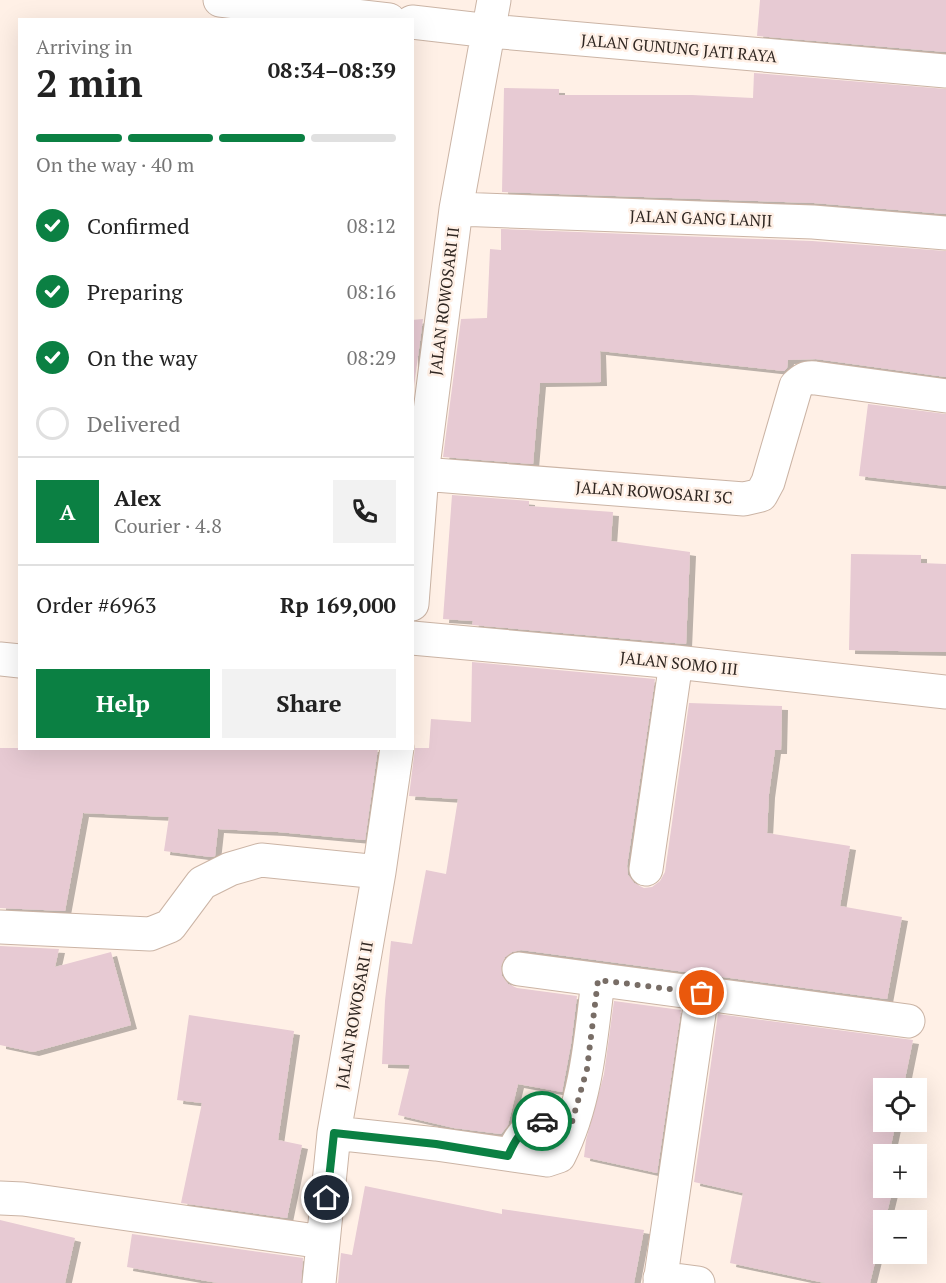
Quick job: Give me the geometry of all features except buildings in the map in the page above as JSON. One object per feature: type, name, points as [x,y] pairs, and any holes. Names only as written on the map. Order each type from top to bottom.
[{"type":"street","points":[[220,0],[372,18]]},
{"type":"street","name":"JALAN GUNUNG JATI RAYA","points":[[414,22],[492,16],[946,71]]},
{"type":"street","name":"JALAN ROWOSARI II","points":[[414,578],[422,474],[456,209],[492,16]]},
{"type":"street","name":"JALAN GANG LANJI","points":[[456,209],[813,222],[946,233]]},
{"type":"street","name":"JALAN ROWOSARI 3C","points":[[422,474],[744,499],[761,495],[768,482],[796,386],[807,377],[946,396]]},
{"type":"street","name":"JALAN SOMO III","points":[[414,638],[676,662],[946,692]]},
{"type":"street","points":[[0,659],[18,661]]},
{"type":"street","points":[[646,869],[676,662]]},
{"type":"street","name":"JALAN ROWOSARI II","points":[[319,1283],[334,1133],[379,872],[397,750]]},
{"type":"street","points":[[0,927],[150,934],[170,926],[202,883],[230,868],[261,860],[379,872]]},
{"type":"street","points":[[519,969],[908,1021]]},
{"type":"street","points":[[334,1133],[436,1144],[547,1160],[559,1156],[572,1122],[587,1069],[598,980]]},
{"type":"street","points":[[698,1283],[660,1280],[702,993]]},
{"type":"street","points":[[0,1198],[23,1199],[323,1242]]},
{"type":"way so far","points":[[542,1121],[553,1117],[572,1122],[587,1069],[598,980],[702,993]]},
{"type":"route","points":[[327,1198],[334,1133],[436,1144],[508,1156],[516,1138],[525,1128],[542,1121]]}]
